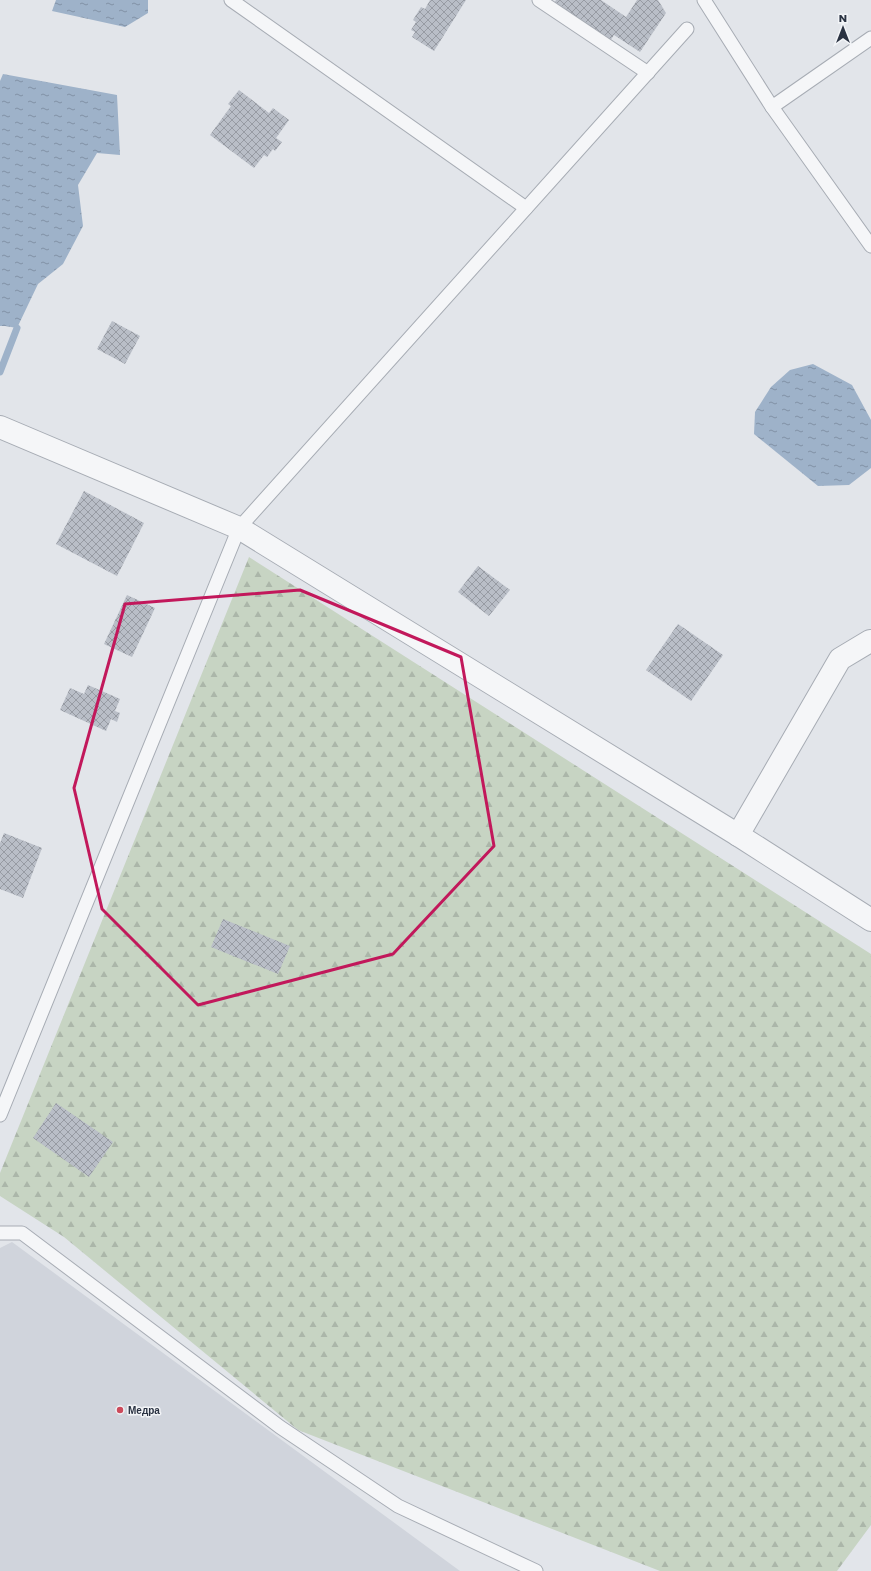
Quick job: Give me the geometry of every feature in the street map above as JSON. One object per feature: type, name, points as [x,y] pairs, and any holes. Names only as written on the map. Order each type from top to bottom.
[{"type":"street","points":[[0,427],[239,528],[738,835],[871,920]]},
{"type":"street","points":[[738,835],[840,659],[870,641],[871,642]]},
{"type":"lane","points":[[231,0],[526,208]]},
{"type":"lane","points":[[539,0],[648,73]]},
{"type":"lane","points":[[704,0],[772,107],[871,246]]},
{"type":"lane","points":[[0,1115],[239,528],[687,28]]},
{"type":"lane","points":[[772,107],[871,38]]},
{"type":"lane","points":[[0,1233],[22,1232],[280,1427],[398,1506],[536,1571]]},
{"type":"highlighted area","points":[[300,590],[461,657],[494,846],[393,954],[198,1005],[102,909],[74,788],[125,604]]},
{"type":"shaded area","name":"Медра","points":[[12,1242],[460,1571],[0,1571],[0,1248]]},
{"type":"green space","points":[[249,557],[871,954],[871,1525],[837,1571],[660,1571],[298,1430],[64,1237],[0,1196],[0,1173]]},
{"type":"water","points":[[56,0],[148,0],[148,13],[125,27],[52,11]]},
{"type":"water","points":[[3,74],[117,95],[120,155],[97,153],[78,185],[83,226],[63,264],[38,284],[17,328],[0,326],[0,81]]},
{"type":"water","points":[[813,364],[852,385],[871,420],[871,468],[849,485],[818,486],[754,434],[755,412],[771,387],[790,370]]},
{"type":"building","points":[[430,0],[466,0],[434,51],[412,37],[415,32],[411,30],[416,22],[413,20],[421,7],[425,9]]},
{"type":"building","points":[[556,0],[601,0],[626,17],[637,0],[658,0],[666,13],[640,52],[614,35],[608,44],[552,7]]},
{"type":"building","points":[[239,90],[269,113],[273,108],[289,120],[276,138],[282,142],[275,151],[273,149],[267,157],[264,155],[254,168],[210,135],[231,106],[228,104]]},
{"type":"building","points":[[112,321],[140,336],[125,364],[97,349]]},
{"type":"building","points":[[84,491],[144,523],[117,576],[56,544]]},
{"type":"building","points":[[478,566],[510,590],[489,616],[458,592]]},
{"type":"building","points":[[127,595],[155,608],[132,657],[104,644]]},
{"type":"building","points":[[678,624],[723,655],[691,701],[646,670]]},
{"type":"building","points":[[88,685],[120,699],[115,711],[120,713],[117,722],[111,719],[106,731],[60,710],[70,688],[84,694]]},
{"type":"building","points":[[4,833],[42,848],[23,898],[0,889],[0,843]]},
{"type":"building","points":[[223,919],[290,946],[278,974],[211,947]]},
{"type":"building","points":[[56,1103],[113,1142],[89,1177],[33,1138]]},
{"type":"waterway","points":[[0,372],[17,328]]},
{"type":"place","name":"Медра","points":[[120,1410]]}]
